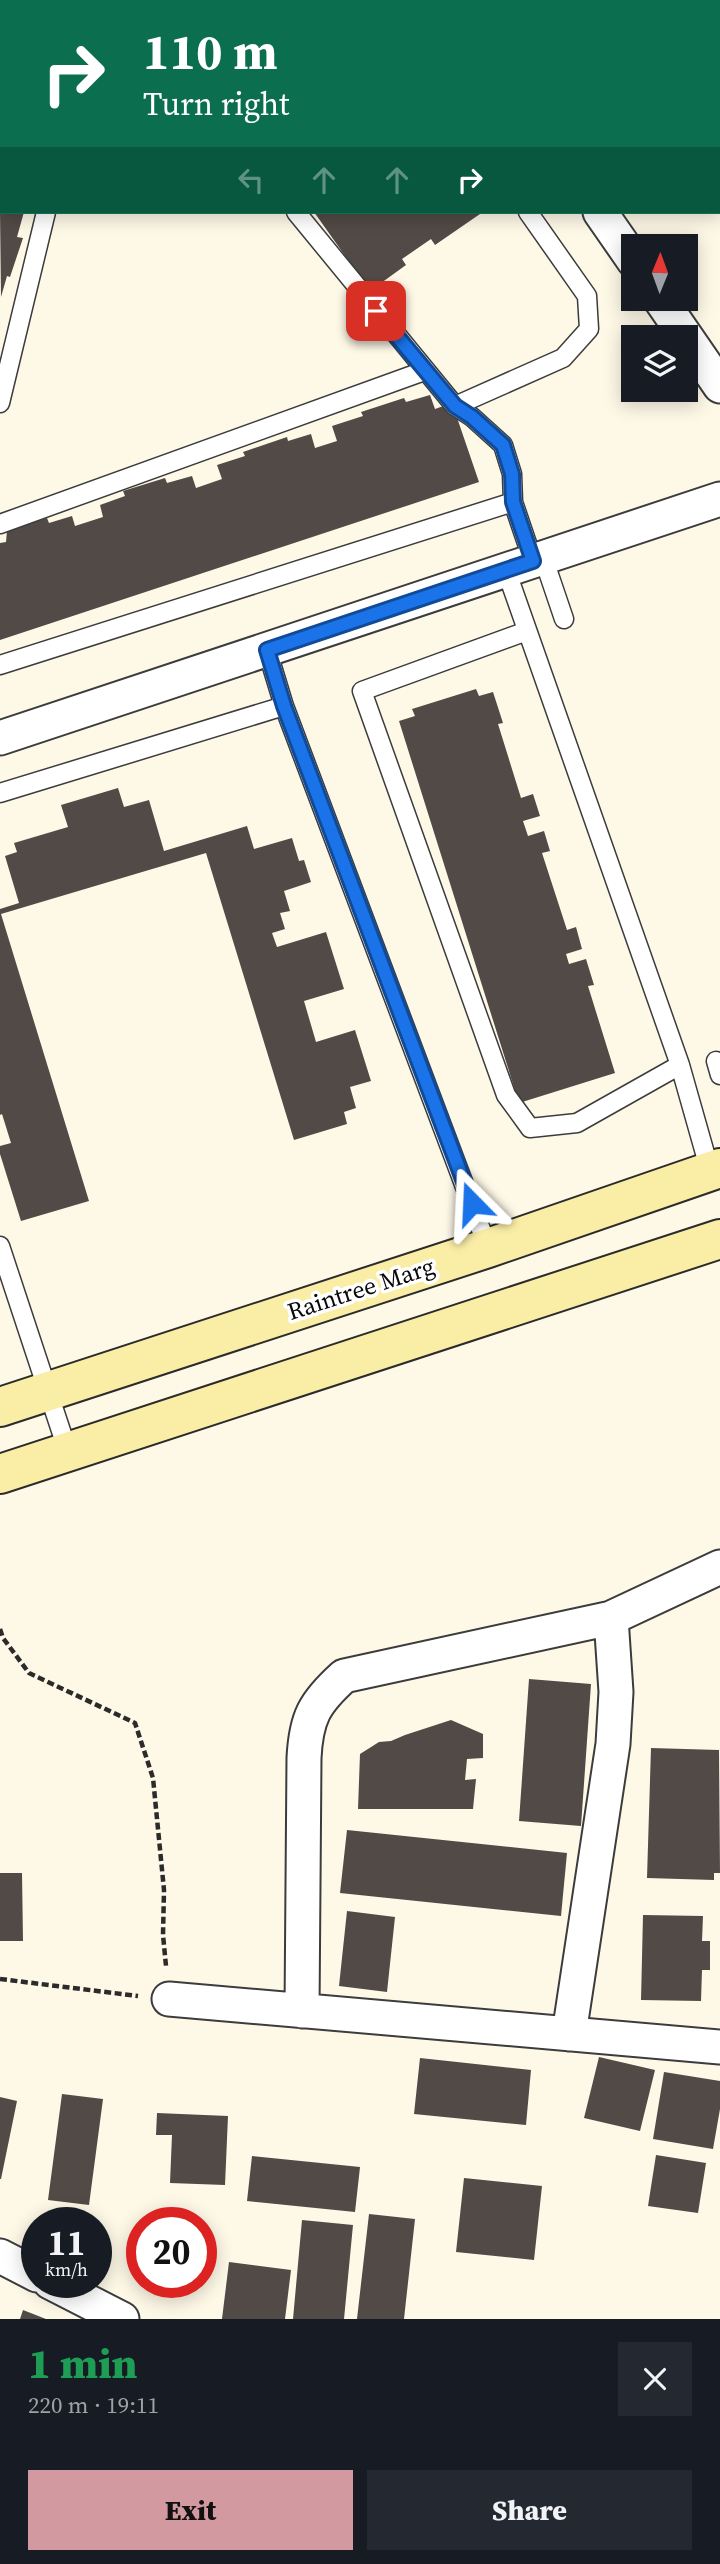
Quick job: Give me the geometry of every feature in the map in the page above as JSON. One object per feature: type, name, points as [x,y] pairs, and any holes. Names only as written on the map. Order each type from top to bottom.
[{"type":"main road","name":"Raintree Marg","points":[[0,1407],[488,1248],[715,1169]]},
{"type":"main road","points":[[0,1474],[720,1239]]},
{"type":"street","points":[[601,214],[621,242]]},
{"type":"street","points":[[669,312],[720,386]]},
{"type":"street","points":[[0,738],[720,499]]},
{"type":"street","points":[[302,2011],[305,1736],[311,1716],[323,1695],[344,1676],[611,1618],[720,1567]]},
{"type":"street","points":[[569,2034],[613,1744],[616,1692],[611,1618]]},
{"type":"street","points":[[169,1999],[720,2047]]},
{"type":"street","points":[[0,2256],[21,2267]]},
{"type":"street","points":[[81,2298],[122,2319]]},
{"type":"lane","points":[[0,403],[46,214]]},
{"type":"lane","points":[[298,214],[455,406],[472,417],[503,445],[512,474],[513,502],[527,563],[527,631],[715,1169]]},
{"type":"lane","points":[[455,406],[563,358],[589,329],[587,296],[529,214]]},
{"type":"lane","points":[[0,524],[425,371]]},
{"type":"lane","points":[[0,665],[513,502]]},
{"type":"lane","points":[[527,563],[564,619]]},
{"type":"lane","points":[[527,631],[362,691],[506,1095],[530,1129],[577,1124],[680,1065]]},
{"type":"lane","points":[[267,650],[284,706],[488,1248]]},
{"type":"lane","points":[[0,793],[284,706]]},
{"type":"lane","points":[[0,1246],[68,1452]]},
{"type":"path","points":[[0,1629],[3,1638],[29,1673],[135,1723],[153,1778],[169,1999],[0,1979]]},
{"type":"building","points":[[0,214],[23,214],[17,237],[23,238],[1,297]]},
{"type":"building","points":[[315,214],[480,214],[435,245],[431,239],[402,259],[406,265],[370,291]]},
{"type":"building","points":[[430,395],[435,409],[452,403],[479,482],[0,640],[0,543],[6,542],[7,531],[47,518],[49,523],[72,516],[75,526],[103,517],[100,505],[125,496],[123,491],[165,478],[167,483],[192,476],[196,488],[222,479],[217,465],[245,456],[243,452],[287,437],[288,441],[311,434],[315,448],[337,441],[332,426],[363,416],[361,412],[404,398],[406,402]]},
{"type":"building","points":[[476,689],[479,696],[493,692],[503,723],[498,724],[521,798],[533,794],[540,816],[523,821],[528,836],[544,831],[550,851],[542,853],[567,930],[576,927],[582,949],[566,954],[569,964],[586,959],[594,985],[588,986],[615,1073],[519,1103],[399,721],[415,716],[412,709]]},
{"type":"building","points":[[118,788],[124,807],[149,800],[164,851],[247,826],[254,849],[292,838],[299,861],[304,860],[311,882],[284,891],[290,911],[280,913],[285,929],[272,933],[277,947],[326,932],[344,989],[304,1001],[316,1042],[355,1030],[371,1081],[350,1087],[356,1108],[344,1112],[347,1124],[294,1140],[206,853],[1,914],[89,1201],[21,1221],[0,1154],[0,1146],[11,1143],[2,1114],[0,1115],[0,909],[19,903],[5,856],[17,852],[14,843],[68,827],[61,805]]},
{"type":"building","points":[[529,1679],[591,1684],[581,1826],[519,1821]]},
{"type":"building","points":[[451,1720],[483,1734],[483,1758],[467,1759],[465,1780],[476,1779],[473,1809],[358,1809],[360,1754],[379,1742],[391,1741]]},
{"type":"building","points":[[651,1748],[719,1750],[720,1873],[714,1873],[714,1880],[647,1878]]},
{"type":"building","points":[[347,1830],[567,1853],[561,1916],[340,1893]]},
{"type":"building","points":[[0,1873],[22,1873],[23,1941],[0,1941]]},
{"type":"building","points":[[347,1911],[395,1917],[387,1992],[339,1986]]},
{"type":"building","points":[[643,1915],[703,1916],[702,1941],[710,1941],[710,1970],[702,1970],[701,2001],[641,2000]]},
{"type":"building","points":[[599,2057],[655,2070],[640,2131],[584,2118]]},
{"type":"building","points":[[420,2058],[531,2070],[526,2125],[414,2114]]},
{"type":"building","points":[[664,2072],[720,2081],[720,2109],[713,2149],[653,2139]]},
{"type":"building","points":[[62,2094],[103,2099],[89,2205],[48,2200]]},
{"type":"building","points":[[0,2097],[17,2101],[1,2179],[0,2179]]},
{"type":"building","points":[[157,2113],[228,2116],[225,2185],[170,2183],[172,2135],[156,2135]]},
{"type":"building","points":[[656,2155],[706,2163],[698,2213],[648,2206]]},
{"type":"building","points":[[252,2156],[360,2167],[355,2212],[247,2201]]},
{"type":"building","points":[[464,2178],[542,2186],[534,2260],[456,2252]]},
{"type":"building","points":[[369,2214],[415,2219],[404,2319],[357,2319]]},
{"type":"building","points":[[302,2220],[353,2225],[344,2319],[293,2319]]},
{"type":"building","points":[[229,2262],[291,2270],[285,2319],[222,2319]]},
{"type":"building","points":[[23,2310],[46,2319],[20,2319]]},
{"type":"route","points":[[376,311],[455,406],[472,417],[503,445],[512,474],[513,502],[533,561],[267,650],[284,706],[472,1203]]}]
